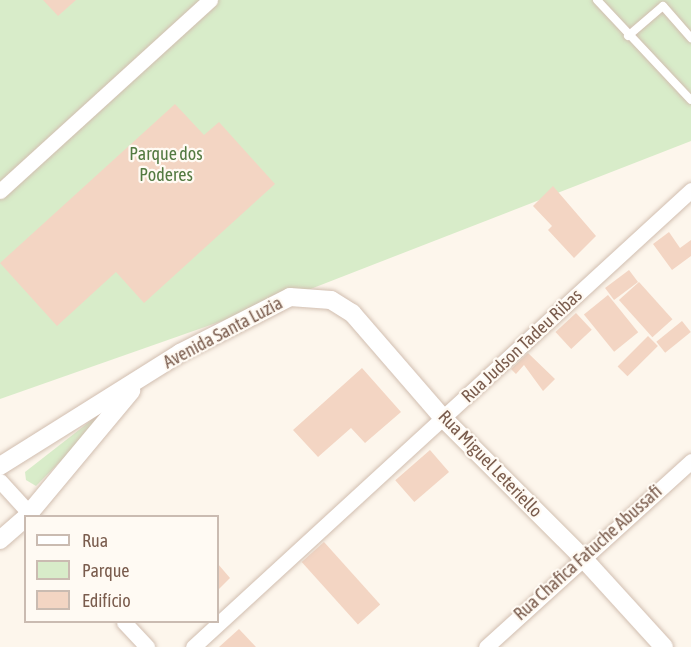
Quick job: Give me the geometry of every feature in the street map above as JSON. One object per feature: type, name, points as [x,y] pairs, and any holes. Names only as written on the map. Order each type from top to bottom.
[{"type":"street","points":[[0,191],[210,0]]},
{"type":"street","name":"Rua Judson Tadeu Ribas","points":[[193,647],[691,190]]},
{"type":"street","name":"Rua Miguel Leteriello","points":[[309,296],[331,300],[352,313],[444,417],[582,557],[664,647]]},
{"type":"street","name":"Avenida Santa Luzia","points":[[0,466],[180,353],[290,297],[309,296]]},
{"type":"street","name":"Avenida Santa Luzia","points":[[30,515],[140,380]]},
{"type":"street","name":"Rua Chafica Fatuche Abussafi","points":[[486,647],[582,557],[691,461]]},
{"type":"street","points":[[0,481],[28,515]]},
{"type":"street","name":"Avenida Santa Luzia","points":[[0,540],[24,520]]},
{"type":"street","points":[[126,623],[147,647]]},
{"type":"lane","points":[[597,0],[628,36],[691,100]]},
{"type":"lane","points":[[628,36],[661,3],[691,38]]},
{"type":"green space","name":"Parque dos Poderes","points":[[0,0],[691,0],[691,141],[290,297],[0,399]]},
{"type":"green space","points":[[134,387],[36,486],[26,480],[25,472]]},
{"type":"building","points":[[43,0],[76,0],[58,16]]},
{"type":"building","points":[[175,104],[204,135],[219,122],[275,184],[144,303],[116,272],[57,326],[0,263]]},
{"type":"building","points":[[553,186],[596,236],[574,258],[548,230],[552,226],[533,206]]},
{"type":"building","points":[[669,232],[680,248],[691,240],[691,256],[672,270],[653,244]]},
{"type":"building","points":[[629,270],[638,282],[614,300],[605,288]]},
{"type":"building","points":[[639,282],[672,319],[652,337],[619,300]]},
{"type":"building","points":[[608,295],[638,332],[614,352],[584,315]]},
{"type":"building","points":[[576,313],[592,330],[571,349],[556,332]]},
{"type":"building","points":[[682,321],[691,332],[665,353],[656,342]]},
{"type":"building","points":[[648,336],[658,346],[627,376],[618,366]]},
{"type":"building","points":[[528,353],[555,379],[543,391],[524,365],[516,374],[511,369]]},
{"type":"building","points":[[362,368],[401,412],[365,443],[351,428],[318,457],[293,430]]},
{"type":"building","points":[[430,450],[449,472],[414,502],[395,480]]},
{"type":"building","points":[[324,542],[380,604],[358,624],[302,562]]},
{"type":"building","points":[[219,565],[230,578],[219,589]]},
{"type":"building","points":[[239,629],[256,647],[219,647]]}]
